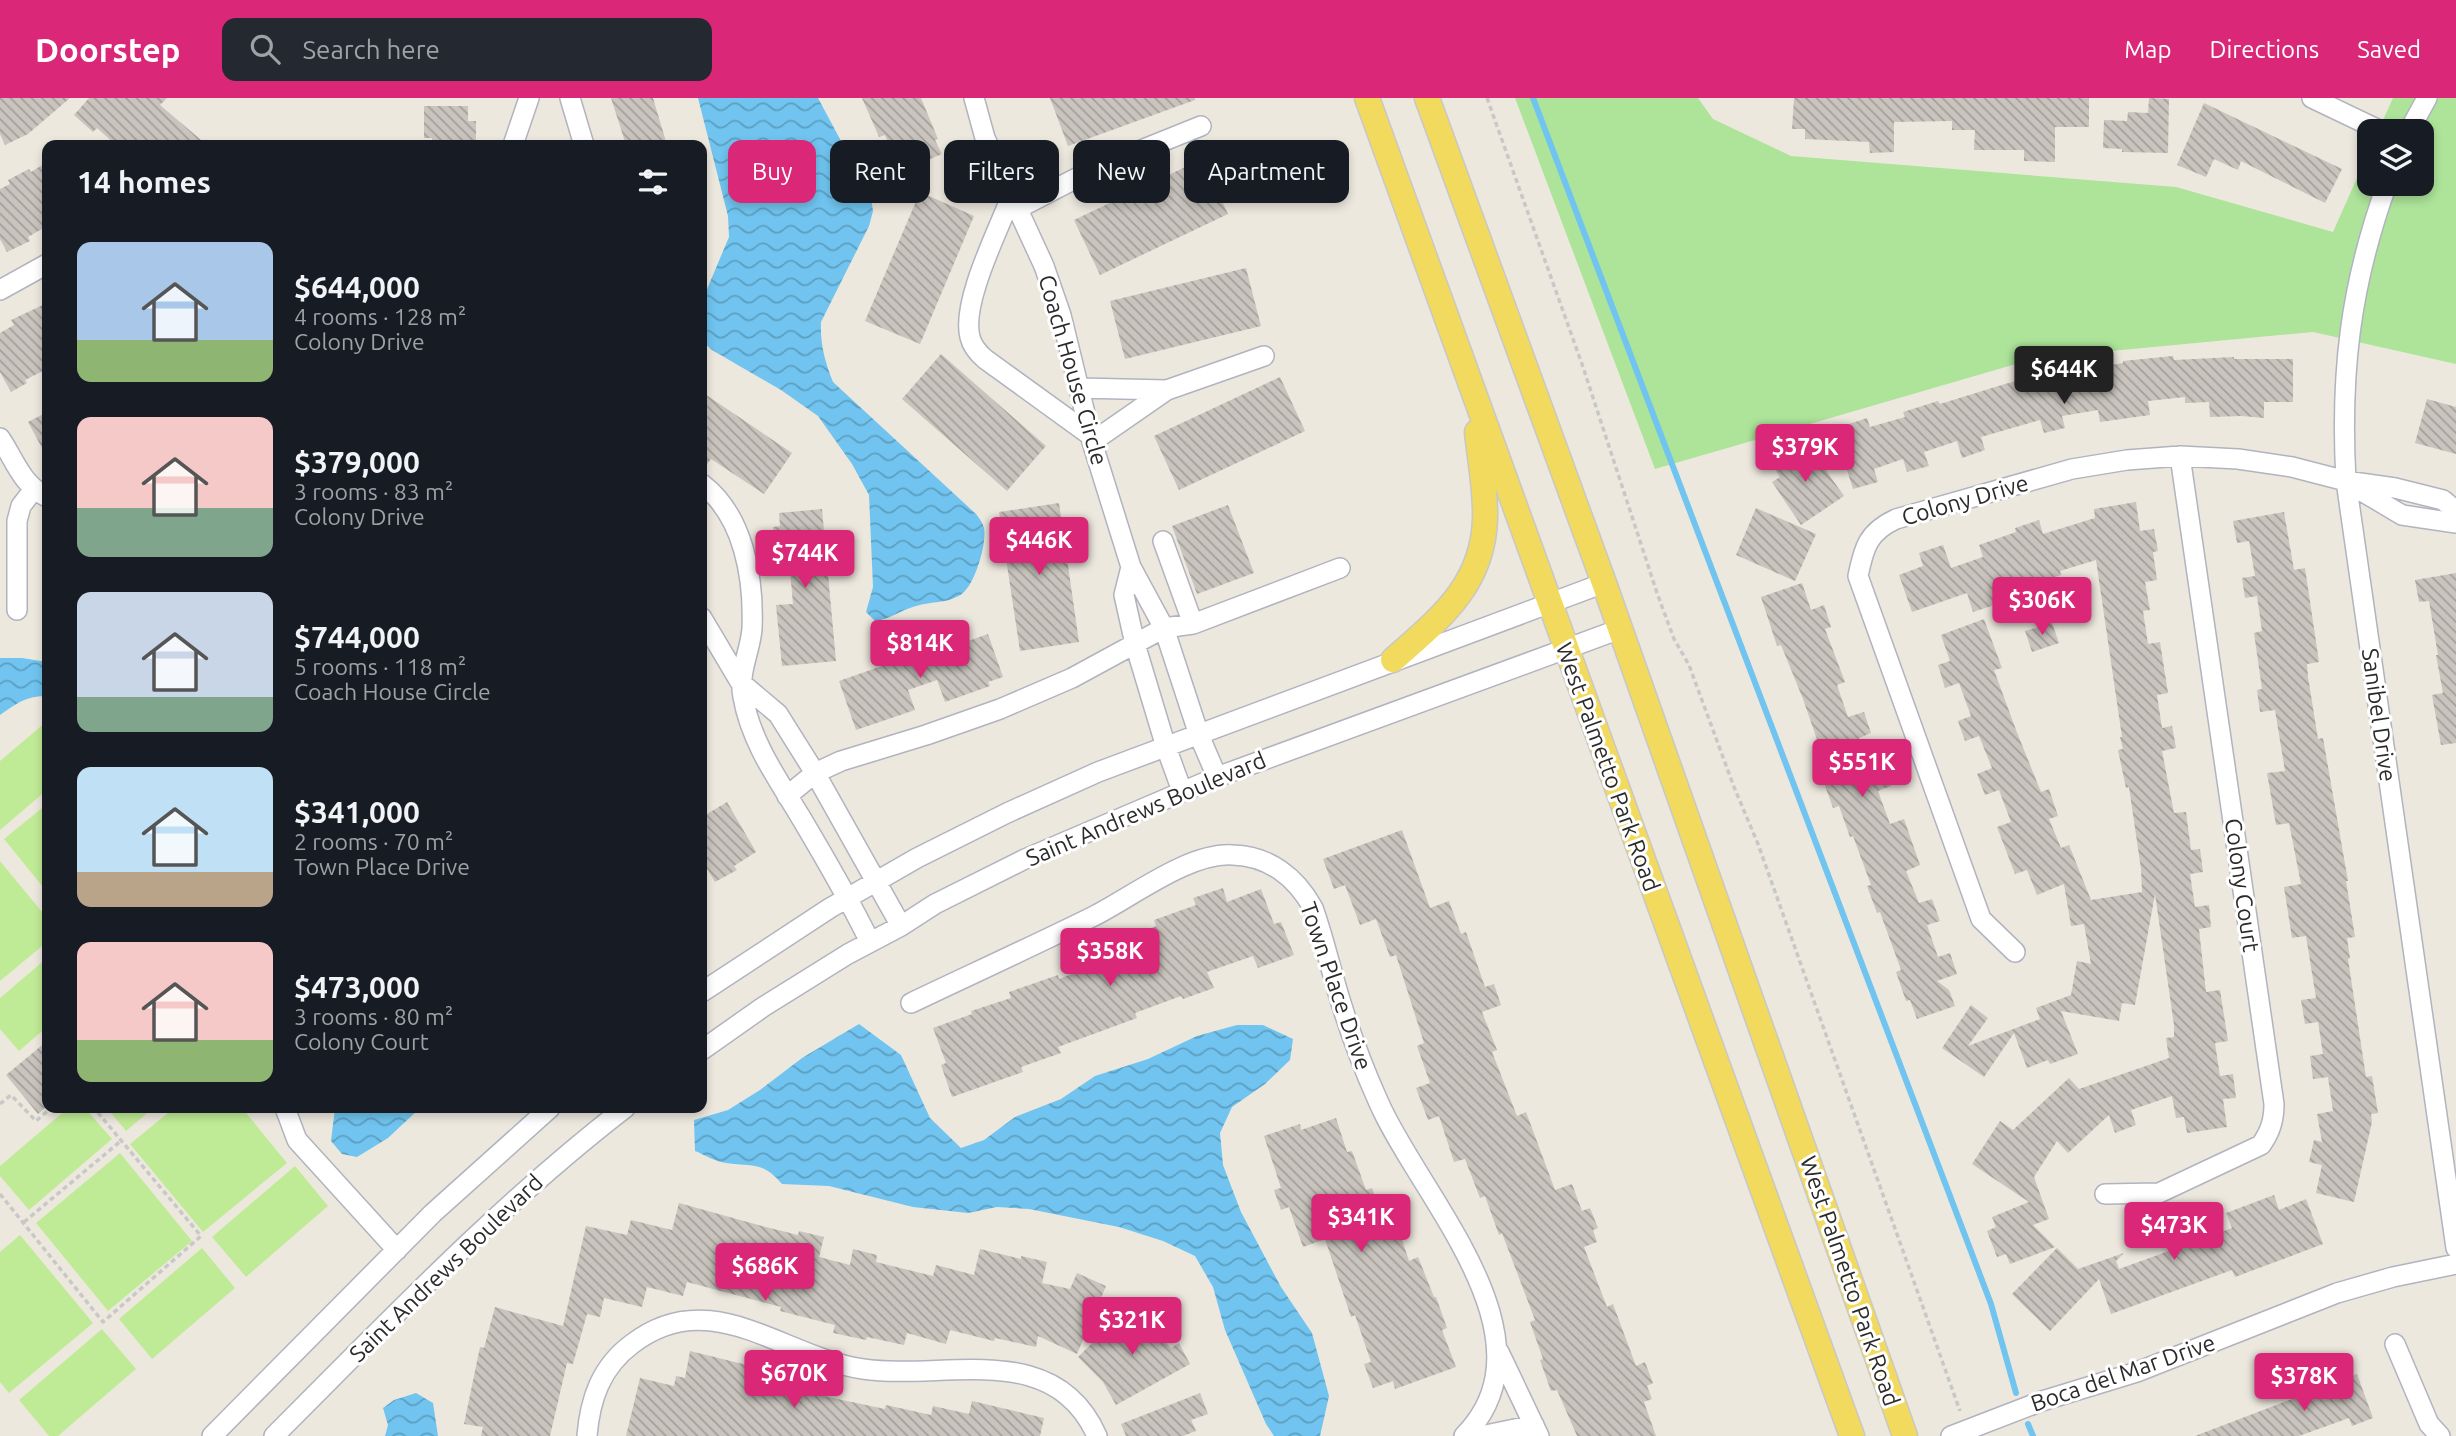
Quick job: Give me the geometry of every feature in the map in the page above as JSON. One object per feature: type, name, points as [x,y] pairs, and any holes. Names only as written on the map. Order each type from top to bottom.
[{"type":"main road","name":"West Palmetto Park Road","points":[[1367,98],[1852,1436]]},
{"type":"main road","name":"West Palmetto Park Road","points":[[1427,98],[1604,583],[1905,1436]]},
{"type":"main road","points":[[1393,660],[1438,621],[1465,588],[1478,559],[1485,518],[1473,393]]},
{"type":"street","points":[[515,140],[529,98]]},
{"type":"street","points":[[570,98],[583,140]]},
{"type":"street","name":"Coach House Circle","points":[[974,98],[986,140]]},
{"type":"street","points":[[2312,98],[2357,120]]},
{"type":"street","points":[[2416,119],[2427,98]]},
{"type":"street","points":[[1059,184],[1201,126]]},
{"type":"street","name":"Sanibel Drive","points":[[2383,196],[2359,274],[2348,334],[2343,424],[2346,481],[2456,1248]]},
{"type":"street","points":[[1014,203],[972,297],[968,320],[969,336],[972,344],[985,359],[1091,438],[1167,390],[1264,356]]},
{"type":"street","name":"Coach House Circle","points":[[1014,203],[1044,266],[1056,303],[1091,438],[1131,567],[1164,628],[1199,735],[1217,776]]},
{"type":"street","points":[[0,290],[42,267]]},
{"type":"street","points":[[1079,388],[1167,390]]},
{"type":"street","points":[[0,438],[18,472],[40,493],[21,506],[17,521],[17,610]]},
{"type":"street","name":"Colony Drive","points":[[2015,952],[1981,919],[1858,576],[1863,549],[1882,525],[1896,519],[2073,469],[2127,460],[2180,456],[2238,459],[2292,467],[2346,481]]},
{"type":"street","name":"Colony Court","points":[[2105,1194],[2159,1193],[2261,1146],[2274,1118],[2180,456]]},
{"type":"street","points":[[2346,481],[2395,488],[2444,500],[2456,510]]},
{"type":"street","points":[[2346,481],[2402,516],[2456,523]]},
{"type":"street","points":[[707,488],[717,496],[737,529],[747,564],[752,631],[740,682],[746,712],[758,746],[848,897],[870,942]]},
{"type":"street","points":[[1163,541],[1193,624]]},
{"type":"street","name":"Coach House Circle","points":[[1131,567],[1124,594],[1135,644],[1182,791]]},
{"type":"street","points":[[788,796],[815,773],[841,761],[1000,709],[1072,678],[1164,628],[1193,624],[1340,568]]},
{"type":"street","name":"Saint Andrews Boulevard","points":[[707,988],[745,961],[848,897],[1007,813],[1098,772],[1604,583]]},
{"type":"street","points":[[707,626],[740,682],[778,714],[815,773],[874,883],[901,926]]},
{"type":"street","name":"Saint Andrews Boulevard","points":[[707,1046],[763,1007],[870,942],[935,904],[1025,859],[1217,776],[1620,629]]},
{"type":"street","name":"Town Place Drive","points":[[911,1003],[1096,915],[1202,859],[1233,855],[1256,858],[1270,864],[1295,882],[1313,908],[1360,1062],[1383,1114],[1454,1232],[1474,1271],[1492,1321],[1498,1349],[1494,1388],[1479,1418],[1465,1436]]},
{"type":"street","points":[[287,1113],[297,1140],[397,1250]]},
{"type":"street","name":"Saint Andrews Boulevard","points":[[212,1436],[397,1250],[498,1153],[544,1113]]},
{"type":"street","name":"Saint Andrews Boulevard","points":[[274,1436],[451,1259],[525,1191],[619,1113]]},
{"type":"street","name":"Boca del Mar Drive","points":[[1951,1436],[2042,1401],[2137,1372],[2337,1293],[2393,1277],[2456,1264]]},
{"type":"street","points":[[587,1436],[589,1412],[598,1384],[619,1355],[642,1335],[655,1329],[683,1320],[697,1319],[740,1325],[811,1356],[863,1369],[899,1372],[988,1369],[1019,1372],[1046,1382],[1070,1399],[1089,1420],[1097,1436]]},
{"type":"street","points":[[2395,1344],[2429,1424],[2440,1436]]},
{"type":"street","points":[[1481,1436],[1536,1430],[1498,1349]]},
{"type":"street","points":[[2449,1436],[2456,1431]]},
{"type":"path","points":[[1487,98],[1583,367],[1657,593],[1674,639],[1689,665],[1734,788],[1758,844],[1961,1415]]},
{"type":"path","points":[[0,1104],[11,1095],[36,1121],[45,1113]]},
{"type":"path","points":[[0,1194],[103,1322],[201,1236],[98,1113]]},
{"type":"path","points":[[24,1222],[121,1140]]},
{"type":"green space","points":[[1515,98],[1698,98],[1713,119],[1791,156],[2176,187],[2333,232],[2357,178],[2357,196],[2434,196],[2434,119],[2383,119],[2393,98],[2456,98],[2456,364],[2313,332],[2037,358],[1655,469]]},
{"type":"green space","points":[[42,725],[42,794],[0,830],[0,761]]},
{"type":"green space","points":[[42,808],[42,886],[4,839]]},
{"type":"green space","points":[[0,861],[42,912],[42,946],[0,981]]},
{"type":"green space","points":[[42,962],[42,1031],[19,1051],[0,1029],[0,998]]},
{"type":"green space","points":[[62,1113],[89,1113],[112,1139],[29,1210],[0,1176],[0,1166]]},
{"type":"green space","points":[[111,1113],[147,1113],[126,1131]]},
{"type":"green space","points":[[168,1113],[246,1113],[287,1163],[203,1232],[130,1144]]},
{"type":"green space","points":[[120,1153],[192,1241],[108,1311],[36,1223]]},
{"type":"green space","points":[[295,1166],[328,1206],[246,1277],[212,1237]]},
{"type":"green space","points":[[20,1235],[93,1323],[9,1393],[0,1382],[0,1252]]},
{"type":"green space","points":[[202,1248],[235,1288],[152,1359],[119,1319]]},
{"type":"green space","points":[[102,1329],[136,1369],[58,1436],[49,1436],[19,1400]]},
{"type":"water","points":[[698,98],[818,98],[840,140],[830,140],[830,203],[872,203],[873,211],[869,226],[821,322],[824,353],[833,382],[982,522],[984,544],[979,563],[972,581],[958,597],[916,606],[875,621],[866,612],[873,587],[869,495],[852,464],[818,416],[781,390],[707,346],[707,289],[729,237],[728,216]]},
{"type":"water","points":[[0,658],[42,661],[42,696],[16,704],[0,715]]},
{"type":"water","points":[[859,1024],[901,1055],[930,1118],[961,1148],[984,1140],[1015,1117],[1061,1099],[1095,1076],[1148,1059],[1197,1036],[1237,1025],[1263,1025],[1293,1039],[1290,1060],[1265,1084],[1232,1107],[1220,1133],[1223,1165],[1241,1212],[1281,1287],[1312,1333],[1329,1396],[1320,1436],[1274,1436],[1266,1424],[1225,1330],[1213,1287],[1195,1256],[1163,1241],[1119,1227],[1029,1209],[997,1207],[968,1213],[913,1207],[829,1186],[782,1184],[763,1168],[714,1160],[695,1151],[694,1120],[728,1110],[802,1058]]},
{"type":"water","points":[[334,1113],[415,1113],[388,1138],[357,1157],[342,1154],[331,1141]]},
{"type":"water","points":[[416,1393],[433,1403],[438,1436],[385,1436],[388,1425],[383,1408],[394,1400]]},
{"type":"building","points":[[0,98],[70,98],[28,134],[5,145],[0,134]]},
{"type":"building","points":[[89,98],[167,98],[160,105],[201,140],[110,140],[97,128],[93,132],[74,115]]},
{"type":"building","points":[[611,98],[653,98],[666,140],[624,140]]},
{"type":"building","points":[[862,98],[921,98],[942,154],[930,159],[930,140],[887,140],[885,135],[879,137]]},
{"type":"building","points":[[1050,98],[1195,98],[1085,140],[1073,140],[1073,144],[1068,146]]},
{"type":"building","points":[[1794,98],[2089,98],[2089,127],[2055,127],[2055,162],[2024,161],[2024,150],[1974,150],[1975,130],[1952,130],[1952,121],[1894,122],[1894,152],[1870,153],[1869,142],[1805,139],[1805,129],[1792,129]]},
{"type":"building","points":[[2149,98],[2169,99],[2168,153],[2122,152],[2122,149],[2103,148],[2104,120],[2127,121],[2128,112],[2148,113]]},
{"type":"building","points":[[2204,103],[2342,169],[2325,203],[2241,161],[2238,170],[2214,159],[2206,177],[2177,165]]},
{"type":"building","points":[[424,106],[468,106],[468,121],[476,121],[476,140],[424,138]]},
{"type":"building","points":[[42,165],[42,229],[28,237],[30,241],[7,252],[0,239],[0,189],[10,184],[8,180],[29,169],[31,172]]},
{"type":"building","points":[[1184,168],[1184,203],[1223,203],[1228,214],[1100,275],[1074,220],[1110,203],[1170,203],[1170,174]]},
{"type":"building","points":[[930,196],[974,216],[920,344],[865,321],[915,203],[930,203]]},
{"type":"building","points":[[1246,268],[1261,326],[1125,359],[1110,301]]},
{"type":"building","points":[[42,305],[42,372],[25,380],[27,383],[11,392],[0,372],[0,333],[14,325],[11,320]]},
{"type":"building","points":[[941,354],[1046,446],[1007,491],[902,399]]},
{"type":"building","points":[[2173,356],[2174,360],[2234,357],[2293,359],[2293,402],[2264,402],[2264,418],[2210,417],[2209,402],[2185,403],[2185,397],[2148,401],[2150,415],[2100,422],[2098,410],[2062,416],[2065,428],[2044,433],[2040,420],[1981,437],[1985,450],[1962,458],[1957,441],[1924,452],[1929,466],[1907,472],[1903,459],[1874,469],[1878,482],[1853,489],[1834,429],[1867,418],[1870,427],[1905,417],[1903,412],[1938,401],[1940,404],[2051,372],[2052,375],[2123,361]]},
{"type":"building","points":[[1280,377],[1305,431],[1179,490],[1154,436]]},
{"type":"building","points":[[707,395],[792,453],[764,494],[711,459],[707,464]]},
{"type":"building","points":[[2427,399],[2456,407],[2456,454],[2415,443]]},
{"type":"building","points":[[42,415],[42,448],[28,422]]},
{"type":"building","points":[[1806,442],[1844,496],[1801,525],[1772,482],[1780,477],[1772,465]]},
{"type":"building","points":[[2136,502],[2140,531],[2154,529],[2158,551],[2153,552],[2157,580],[2145,582],[2150,610],[2143,611],[2148,644],[2160,642],[2168,693],[2157,695],[2162,728],[2172,726],[2176,748],[2162,751],[2174,813],[2186,812],[2191,850],[2200,849],[2203,872],[2190,874],[2195,907],[2209,905],[2211,927],[2199,929],[2206,992],[2220,990],[2228,1041],[2215,1043],[2220,1076],[2233,1074],[2236,1098],[2223,1099],[2227,1127],[2187,1133],[2184,1117],[2176,1118],[2172,1096],[2131,1110],[2136,1125],[2115,1133],[2109,1115],[2068,1153],[2057,1141],[2034,1177],[2049,1219],[2033,1225],[2055,1247],[2010,1264],[2006,1254],[1997,1257],[1987,1231],[1996,1227],[1992,1217],[2029,1202],[1972,1164],[2000,1121],[2013,1130],[2069,1078],[2079,1089],[2169,1058],[2166,1038],[2174,1037],[2174,1025],[2155,894],[2135,1005],[2122,1003],[2119,1021],[2061,1011],[2078,1054],[2050,1064],[2048,1060],[2027,1068],[2014,1033],[1984,1077],[1942,1048],[1971,1005],[1988,1018],[1968,1046],[2040,1019],[2036,1008],[2071,995],[2077,961],[2091,964],[2084,924],[2071,926],[2064,884],[2037,895],[2027,870],[2015,874],[1997,827],[2011,822],[1999,790],[1985,795],[1977,774],[1992,768],[1979,736],[1965,741],[1958,721],[1971,716],[1959,683],[1945,688],[1938,665],[1950,661],[1941,635],[1984,619],[2002,668],[1994,670],[2016,730],[2041,792],[2049,789],[2058,816],[2049,819],[2061,848],[2069,845],[2091,900],[2142,892],[2141,869],[2129,787],[2126,788],[2118,750],[2123,749],[2122,737],[2096,560],[2060,571],[2061,575],[2008,592],[2010,600],[1973,612],[1967,593],[1912,612],[1899,575],[1923,566],[1919,553],[1943,545],[1951,568],[1983,557],[1979,545],[2016,532],[2015,528],[2039,520],[2043,534],[2095,518],[2094,509]]},
{"type":"building","points":[[1059,503],[1079,642],[1020,651],[999,512]]},
{"type":"building","points":[[1228,505],[1254,573],[1197,594],[1172,526]]},
{"type":"building","points":[[1756,508],[1816,534],[1795,581],[1736,555]]},
{"type":"building","points":[[822,509],[836,661],[782,666],[776,605],[793,604],[790,571],[777,572],[773,527],[780,526],[779,513]]},
{"type":"building","points":[[2284,512],[2294,570],[2305,568],[2319,662],[2307,664],[2308,677],[2318,739],[2323,738],[2348,881],[2355,937],[2347,938],[2348,959],[2366,1077],[2372,1076],[2378,1113],[2371,1114],[2372,1122],[2354,1202],[2316,1193],[2322,1165],[2309,1162],[2314,1140],[2322,1142],[2317,1114],[2333,1111],[2328,1077],[2313,1079],[2310,1056],[2323,1054],[2318,1022],[2305,1024],[2301,1000],[2316,998],[2306,936],[2292,938],[2284,887],[2301,884],[2289,823],[2276,825],[2267,773],[2285,771],[2275,710],[2260,712],[2257,690],[2262,689],[2254,633],[2262,631],[2257,596],[2245,598],[2242,578],[2255,576],[2249,541],[2237,543],[2233,521]]},
{"type":"building","points":[[2456,573],[2456,743],[2441,745],[2432,695],[2443,693],[2438,655],[2429,601],[2419,602],[2415,580]]},
{"type":"building","points":[[1802,583],[1811,610],[1824,605],[1831,627],[1825,629],[1845,682],[1837,685],[1848,717],[1864,712],[1871,733],[1859,738],[1871,768],[1883,763],[1891,786],[1878,791],[1890,824],[1904,819],[1920,865],[1906,871],[1919,903],[1932,899],[1940,921],[1927,925],[1938,957],[1950,953],[1957,974],[1937,981],[1949,990],[1955,1006],[1917,1019],[1910,1000],[1906,1001],[1896,972],[1901,970],[1880,912],[1877,913],[1867,886],[1871,885],[1853,836],[1850,837],[1839,806],[1833,808],[1823,780],[1830,777],[1803,699],[1781,645],[1777,646],[1761,597]]},
{"type":"building","points":[[2052,623],[2059,643],[2032,652],[2025,631]]},
{"type":"building","points":[[988,634],[1003,677],[988,682],[990,686],[945,702],[937,680],[908,690],[915,710],[856,730],[839,681],[947,643],[948,648]]},
{"type":"building","points":[[727,802],[756,852],[734,866],[737,870],[715,882],[707,868],[707,814]]},
{"type":"building","points":[[1402,830],[1430,908],[1449,901],[1461,934],[1466,932],[1485,987],[1494,984],[1501,1005],[1482,1012],[1497,1050],[1492,1052],[1517,1116],[1526,1112],[1555,1190],[1572,1184],[1582,1211],[1590,1208],[1598,1228],[1593,1230],[1597,1242],[1584,1247],[1607,1307],[1613,1304],[1636,1366],[1645,1362],[1653,1383],[1647,1386],[1652,1399],[1644,1402],[1656,1436],[1577,1436],[1557,1390],[1551,1391],[1530,1322],[1535,1320],[1485,1196],[1480,1198],[1465,1159],[1454,1162],[1439,1116],[1428,1120],[1416,1088],[1430,1083],[1417,1046],[1424,1043],[1396,955],[1390,957],[1376,919],[1360,925],[1345,885],[1334,889],[1323,859]]},
{"type":"building","points":[[1223,888],[1227,902],[1261,889],[1274,924],[1281,922],[1294,955],[1258,968],[1253,956],[1207,972],[1214,988],[1183,999],[1181,996],[1135,1013],[1137,1018],[1058,1047],[1061,1053],[1021,1067],[1023,1072],[952,1097],[941,1065],[946,1063],[933,1028],[972,1014],[971,1011],[1011,998],[1009,992],[1058,975],[1059,979],[1087,968],[1083,958],[1156,926],[1154,920],[1196,905],[1193,898]]},
{"type":"building","points":[[42,1045],[42,1110],[38,1114],[6,1075]]},
{"type":"building","points":[[1336,1118],[1347,1152],[1352,1151],[1366,1190],[1372,1188],[1387,1231],[1398,1227],[1409,1261],[1418,1257],[1447,1328],[1442,1330],[1456,1367],[1395,1389],[1393,1381],[1373,1388],[1364,1364],[1371,1362],[1355,1315],[1351,1317],[1325,1239],[1303,1247],[1289,1207],[1281,1210],[1274,1190],[1281,1188],[1264,1136],[1300,1124],[1301,1130]]},
{"type":"building","points":[[2274,1195],[2279,1210],[2306,1199],[2323,1244],[2235,1277],[2232,1270],[2111,1314],[2099,1279],[2050,1331],[2012,1294],[2057,1248],[2078,1269],[2124,1253],[2116,1261],[2119,1269],[2177,1248],[2172,1233],[2195,1225],[2200,1240],[2232,1228],[2226,1213]]},
{"type":"building","points":[[679,1203],[798,1235],[799,1231],[824,1237],[819,1257],[850,1265],[853,1249],[877,1255],[876,1262],[933,1276],[936,1265],[974,1275],[980,1249],[1047,1262],[1042,1283],[1070,1289],[1077,1273],[1106,1286],[1077,1354],[1038,1336],[1036,1347],[995,1338],[994,1341],[950,1330],[946,1344],[907,1333],[904,1345],[867,1337],[866,1340],[833,1333],[835,1325],[780,1311],[781,1307],[687,1282],[683,1296],[647,1287],[642,1307],[604,1298],[600,1317],[587,1314],[573,1364],[567,1363],[550,1436],[481,1436],[483,1427],[464,1424],[480,1347],[484,1348],[495,1307],[563,1326],[586,1226],[627,1235],[631,1220],[672,1230]]},
{"type":"building","points":[[1130,1306],[1171,1348],[1179,1343],[1190,1364],[1116,1405],[1103,1382],[1078,1357]]},
{"type":"building","points":[[690,1351],[759,1368],[757,1378],[796,1386],[795,1390],[885,1409],[886,1405],[931,1415],[933,1406],[969,1414],[972,1401],[1044,1418],[1040,1436],[626,1436],[640,1378],[674,1386],[676,1376],[685,1378]]},
{"type":"building","points":[[2357,1374],[2373,1418],[2352,1426],[2349,1418],[2299,1436],[2195,1436]]},
{"type":"building","points":[[1200,1393],[1208,1414],[1191,1420],[1196,1431],[1183,1436],[1126,1436],[1121,1424]]},
{"type":"waterway","points":[[1533,98],[1991,1304],[2016,1393]]},
{"type":"waterway","points":[[2028,1424],[2033,1436]]}]
